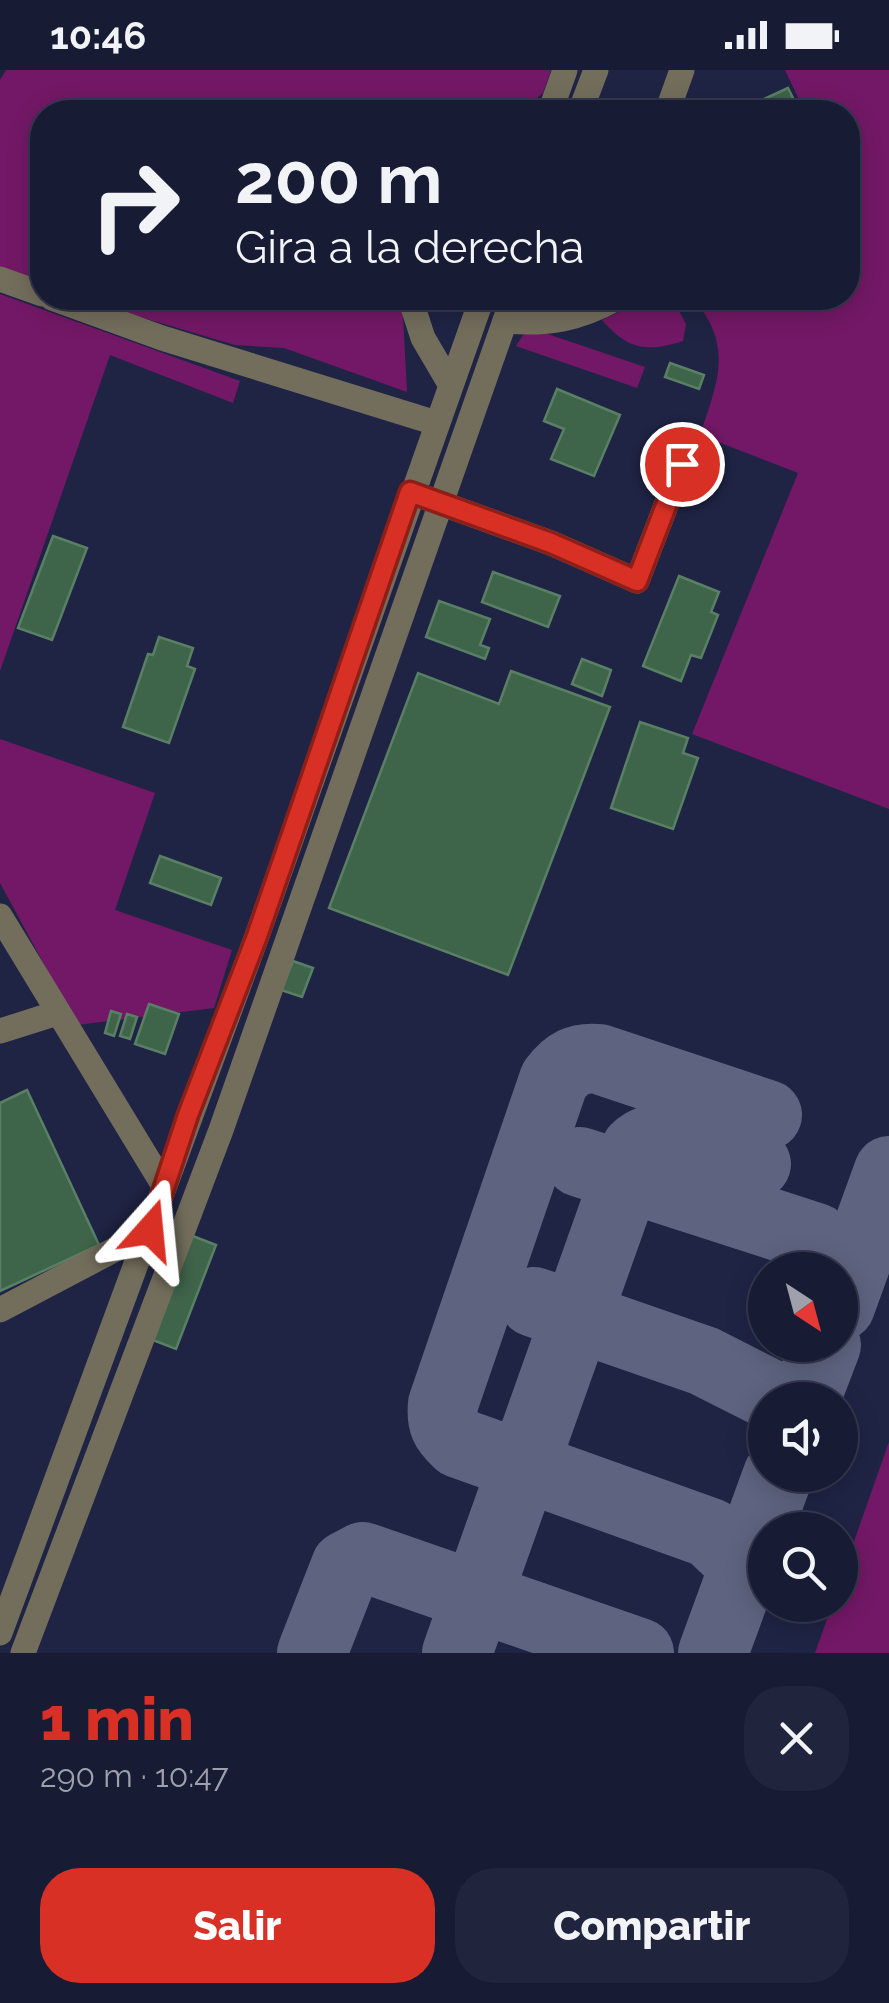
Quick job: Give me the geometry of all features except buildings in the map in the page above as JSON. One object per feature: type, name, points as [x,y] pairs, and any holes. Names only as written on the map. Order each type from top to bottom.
[{"type":"lane","points":[[554,100],[565,70]]},
{"type":"lane","points":[[585,100],[596,70]]},
{"type":"lane","points":[[671,100],[682,70]]},
{"type":"lane","points":[[0,278],[30,289]]},
{"type":"lane","points":[[85,310],[162,338],[436,423]]},
{"type":"lane","points":[[414,310],[423,338],[450,384]]},
{"type":"lane","points":[[1,1627],[257,936],[410,492],[478,310]]},
{"type":"lane","points":[[23,1653],[221,1130],[509,310],[543,324],[571,319],[591,310]]},
{"type":"lane","points":[[410,492],[551,543],[637,581],[682,464]]},
{"type":"lane","points":[[0,916],[164,1186]]},
{"type":"lane","points":[[0,1032],[57,1013]]},
{"type":"lane","points":[[188,1115],[221,1130]]},
{"type":"lane","points":[[0,1310],[150,1230]]},
{"type":"shaded area","points":[[6,70],[551,70],[543,93],[534,100],[30,100],[30,279],[0,267],[0,80]]},
{"type":"shaded area","points":[[785,70],[889,70],[889,809],[692,734],[798,473],[700,435],[719,364],[714,332],[702,310],[860,310],[860,100],[799,100]]},
{"type":"shaded area","points":[[0,294],[30,305],[30,310],[44,310],[240,381],[233,403],[110,355],[0,671]]},
{"type":"shaded area","points":[[117,310],[403,310],[407,392],[284,348],[235,345]]},
{"type":"shaded area","points":[[623,310],[678,310],[686,324],[683,341],[648,347],[629,343],[602,320]]},
{"type":"shaded area","points":[[533,329],[645,367],[637,388],[516,346],[525,332]]},
{"type":"shaded area","points":[[0,739],[155,793],[115,910],[232,950],[214,1008],[77,1025],[0,883]]},
{"type":"shaded area","points":[[889,1442],[889,1653],[815,1653],[826,1622],[858,1622],[858,1530]]},
{"type":"taxiway","points":[[742,1575],[734,1556],[710,1533],[459,1443],[445,1426],[443,1404],[554,1080],[564,1069],[579,1060],[599,1059],[767,1115]]},
{"type":"taxiway","points":[[457,1653],[636,1149],[648,1141],[678,1139],[756,1164]]},
{"type":"taxiway","points":[[580,1162],[816,1238],[831,1252]]},
{"type":"taxiway","points":[[858,1256],[889,1171]]},
{"type":"taxiway","points":[[534,1302],[704,1361],[748,1383]]},
{"type":"taxiway","points":[[812,1382],[820,1362]]},
{"type":"taxiway","points":[[713,1653],[772,1492]]},
{"type":"taxiway","points":[[312,1653],[346,1566],[363,1557],[639,1653]]},
{"type":"route","points":[[150,1230],[188,1115],[257,936],[410,492],[551,543],[637,581],[682,464]]}]
